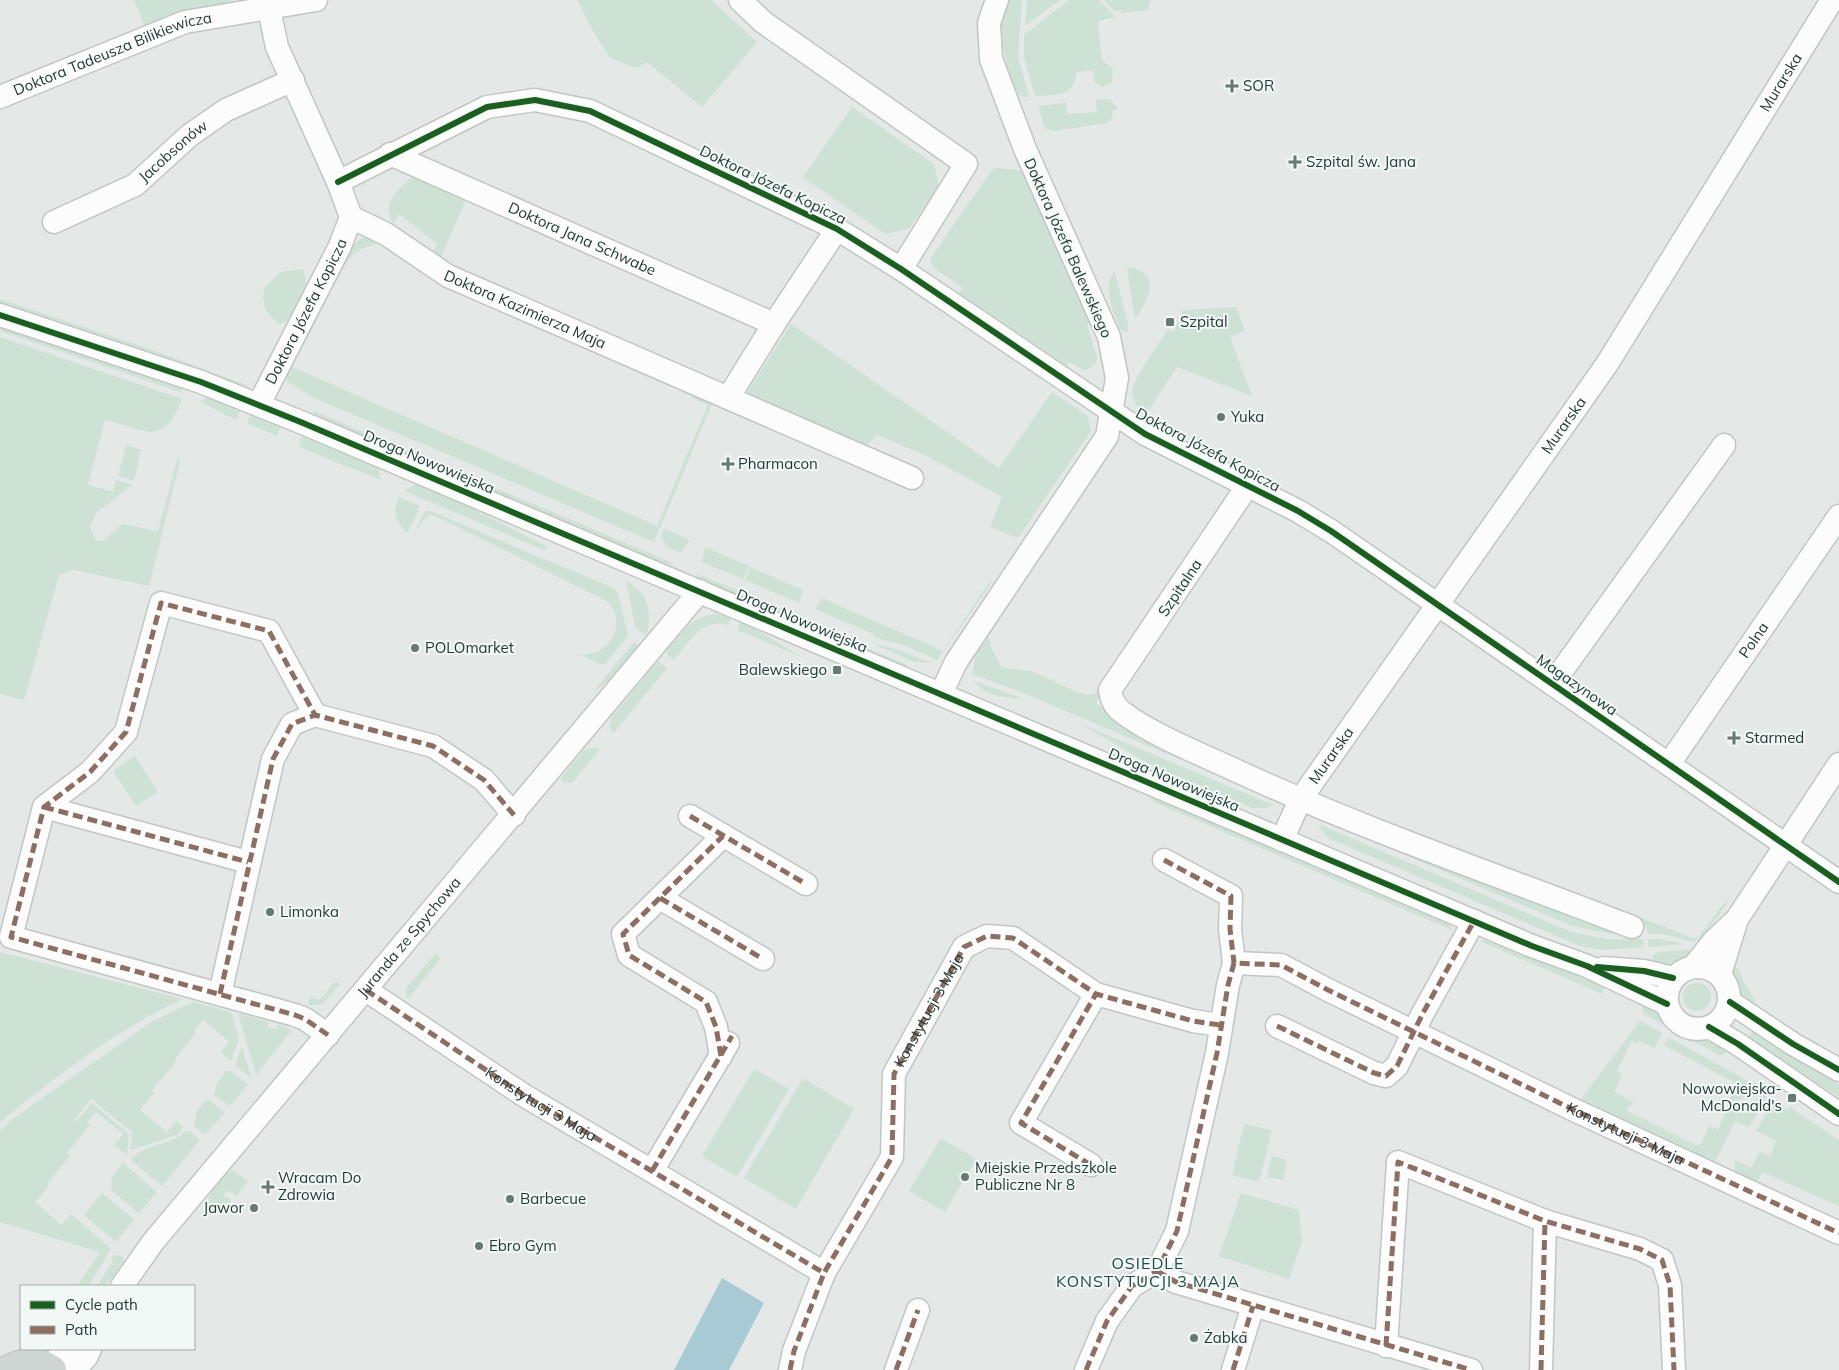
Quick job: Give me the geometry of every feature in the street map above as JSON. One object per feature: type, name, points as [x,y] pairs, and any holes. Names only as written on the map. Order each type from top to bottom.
[{"type":"main road","points":[[7,1370],[21,1363],[35,1363],[50,1369]]},
{"type":"street","name":"Doktora Tadeusza Bilikiewicza","points":[[0,97],[185,22],[234,12],[269,9],[316,0]]},
{"type":"street","points":[[740,0],[763,22],[966,164],[901,269]]},
{"type":"street","name":"Doktora Józefa Balewskiego","points":[[941,694],[956,662],[1106,436],[1112,411],[1116,378],[1109,337],[1025,149],[991,59],[989,23],[997,0]]},
{"type":"street","name":"Murarska","points":[[1282,840],[1300,800],[1607,364],[1832,0]]},
{"type":"street","points":[[269,9],[277,47],[338,182],[351,217]]},
{"type":"street","name":"Jacobsonów","points":[[54,222],[135,185],[190,135],[226,110],[292,80]]},
{"type":"street","name":"Doktora Józefa Kopicza","points":[[338,182],[487,106],[535,100],[590,111],[837,229],[901,269],[1145,434],[1298,511]]},
{"type":"street","name":"Doktora Jana Schwabe","points":[[390,154],[774,324]]},
{"type":"street","name":"Doktora Józefa Kopicza","points":[[259,404],[340,246],[351,217]]},
{"type":"street","name":"Doktora Kazimierza Maja","points":[[351,217],[386,234],[448,276],[912,478]]},
{"type":"street","points":[[728,398],[837,229]]},
{"type":"street","name":"Droga Nowowiejska","points":[[0,315],[201,382],[259,404],[1474,922],[1587,966],[1667,1004]]},
{"type":"street","name":"Magazynowa","points":[[1553,683],[1724,445]]},
{"type":"street","name":"Szpitalna","points":[[1248,485],[1110,690],[1112,702],[1122,712],[1136,721],[1184,746],[1300,800]]},
{"type":"street","name":"Magazynowa","points":[[1298,511],[1390,570],[1839,882]]},
{"type":"street","name":"Polna","points":[[1669,764],[1839,516]]},
{"type":"street","name":"Juranda ze Spychowa","points":[[123,1285],[152,1242],[514,815],[700,591]]},
{"type":"street","points":[[315,716],[269,631],[161,603],[126,732],[90,772],[44,808],[10,937],[305,1019],[328,1035]]},
{"type":"street","points":[[220,994],[248,862],[273,759],[292,724],[315,716],[433,746],[484,780],[514,815]]},
{"type":"street","points":[[1694,966],[1713,942],[1737,919],[1839,764]]},
{"type":"street","points":[[1300,800],[1632,927]]},
{"type":"street","points":[[44,808],[248,862]]},
{"type":"street","points":[[690,816],[806,884]]},
{"type":"street","points":[[721,1056],[716,1027],[706,1002],[629,955],[623,934],[723,836]]},
{"type":"street","points":[[1086,1370],[1107,1321],[1132,1286],[1157,1271],[1177,1231],[1217,1053],[1220,1025],[1234,963],[1230,929],[1231,896],[1164,860]]},
{"type":"street","points":[[660,898],[763,959]]},
{"type":"street","points":[[1720,974],[1737,919]]},
{"type":"street","points":[[1277,1026],[1374,1073],[1386,1076],[1397,1066],[1474,922]]},
{"type":"street","name":"Konstytucji 3 Maja","points":[[790,1370],[794,1351],[824,1273],[892,1157],[894,1074],[964,948],[987,936],[1012,938],[1096,994],[1193,1022],[1220,1025]]},
{"type":"street","name":"Konstytucji 3 Maja","points":[[1234,963],[1281,965],[1572,1109],[1839,1232]]},
{"type":"street","name":"Droga Nowowiejska","points":[[1587,966],[1644,971],[1673,978]]},
{"type":"street","points":[[1694,966],[1708,967],[1720,974],[1728,987],[1730,1002],[1723,1017],[1709,1028],[1699,1029],[1683,1025],[1671,1014],[1667,1004],[1667,990],[1673,978],[1682,970],[1694,966]]},
{"type":"street","name":"Konstytucji 3 Maja","points":[[366,990],[525,1096],[824,1273]]},
{"type":"street","points":[[1091,1165],[1021,1123],[1096,994]]},
{"type":"street","points":[[1730,1002],[1785,1039],[1839,1070]]},
{"type":"street","points":[[1709,1028],[1738,1044],[1839,1114]]},
{"type":"street","points":[[652,1172],[732,1036]]},
{"type":"street","points":[[1386,1346],[1398,1162],[1545,1221],[1640,1248],[1662,1260],[1670,1285],[1674,1370]]},
{"type":"street","points":[[1541,1370],[1545,1221]]},
{"type":"street","points":[[1157,1271],[1176,1282],[1471,1370]]},
{"type":"street","points":[[1233,1370],[1253,1306]]},
{"type":"street","points":[[896,1370],[918,1310]]},
{"type":"street","points":[[50,1369],[67,1350]]},
{"type":"street","points":[[75,1370],[90,1350]]},
{"type":"green space","points":[[134,0],[234,0],[145,26]]},
{"type":"green space","points":[[577,0],[711,0],[757,42],[702,107],[647,62],[636,68],[610,58]]},
{"type":"green space","points":[[1006,0],[1022,0],[1018,56],[1029,97],[1023,97],[1016,93],[1011,85],[1000,33]]},
{"type":"green space","points":[[1027,0],[1060,0],[1025,26]]},
{"type":"green space","points":[[1069,0],[1099,0],[1116,17],[1098,21],[1102,60],[1113,69],[1112,82],[1102,87],[1095,82],[1093,70],[1076,72],[1072,86],[1063,93],[1035,96],[1024,57],[1024,35]]},
{"type":"green space","points":[[1104,0],[1150,0],[1150,5],[1147,10],[1122,13],[1121,10],[1114,11]]},
{"type":"green space","points":[[1109,99],[1118,109],[1113,110],[1112,118],[1107,123],[1053,131],[1045,129],[1038,106],[1066,103],[1067,114],[1097,112],[1096,100]]},
{"type":"green space","points":[[852,107],[934,164],[939,185],[909,229],[885,234],[803,177]]},
{"type":"green space","points":[[996,168],[1018,170],[1028,175],[1092,323],[1087,325],[1097,357],[1095,365],[1084,371],[1070,362],[1067,366],[959,293],[963,288],[934,268],[930,259],[991,171]]},
{"type":"green space","points":[[414,175],[425,175],[438,188],[465,202],[441,257],[433,251],[437,244],[399,214],[393,223],[390,215],[389,208],[393,196]]},
{"type":"green space","points":[[372,236],[381,239],[379,244],[362,249],[356,253],[346,264],[334,286],[332,284],[351,247],[364,238]]},
{"type":"green space","points":[[1131,267],[1141,271],[1150,283],[1147,298],[1135,320],[1127,268]]},
{"type":"green space","points":[[303,269],[307,285],[291,320],[280,324],[271,317],[266,309],[264,304],[264,288],[280,272]]},
{"type":"green space","points":[[1115,272],[1129,328],[1127,333],[1120,330],[1110,300],[1109,285]]},
{"type":"green space","points":[[327,293],[330,294],[292,367],[657,526],[708,405],[690,397],[695,394],[713,402],[654,542],[312,397],[284,379]]},
{"type":"green space","points":[[0,299],[147,348],[249,386],[238,386],[145,352],[0,304]]},
{"type":"green space","points":[[1236,307],[1245,331],[1230,337],[1252,396],[1177,367],[1146,414],[1140,409],[1132,395],[1135,382],[1168,329],[1174,332],[1183,310]]},
{"type":"green space","points":[[791,324],[999,468],[1052,392],[1088,416],[1091,431],[1018,538],[990,527],[1002,497],[923,454],[877,435],[866,446],[745,396]]},
{"type":"green space","points":[[0,325],[180,386],[183,393],[0,331]]},
{"type":"green space","points":[[0,337],[182,399],[175,415],[167,425],[159,430],[151,432],[105,420],[88,485],[113,492],[116,480],[132,485],[96,513],[90,527],[96,541],[104,540],[122,524],[158,531],[178,457],[180,462],[149,586],[74,570],[59,575],[24,700],[0,694]]},
{"type":"green space","points":[[206,397],[241,409],[236,420],[200,402]]},
{"type":"green space","points":[[314,411],[673,563],[670,567],[312,415]]},
{"type":"green space","points":[[252,413],[281,425],[277,436],[247,423]]},
{"type":"green space","points":[[305,434],[371,462],[378,468],[381,480],[308,451],[300,446],[300,439]]},
{"type":"green space","points":[[126,445],[141,450],[134,481],[118,476]]},
{"type":"green space","points":[[414,485],[425,485],[548,547],[544,550],[404,491]]},
{"type":"green space","points":[[399,497],[419,506],[419,510],[407,533],[400,525],[396,516]]},
{"type":"green space","points":[[428,510],[613,588],[618,593],[628,636],[605,664],[599,664],[580,654],[600,651],[613,637],[616,628],[616,618],[613,609],[607,601],[431,514],[421,523],[413,536],[425,511]]},
{"type":"green space","points":[[664,529],[690,540],[681,553],[667,547],[661,536]]},
{"type":"green space","points":[[705,547],[749,566],[743,579],[702,562]]},
{"type":"green space","points":[[750,567],[803,590],[799,603],[745,580]]},
{"type":"green space","points":[[698,574],[741,592],[739,596],[697,578]]},
{"type":"green space","points":[[626,581],[639,591],[647,604],[649,619],[646,636],[635,627]]},
{"type":"green space","points":[[989,582],[991,584],[937,660],[903,645],[874,637],[874,634],[815,609],[822,598],[943,651]]},
{"type":"green space","points":[[752,596],[839,633],[838,636],[907,665],[906,667],[750,601]]},
{"type":"green space","points":[[715,614],[731,617],[728,625],[719,623],[703,628],[691,639],[674,660],[665,652],[693,622],[699,618]]},
{"type":"green space","points":[[740,621],[742,621],[802,657],[737,630]]},
{"type":"green space","points":[[989,637],[991,647],[1002,668],[1032,671],[1078,693],[1094,695],[1099,687],[1104,690],[1096,703],[1161,741],[1276,800],[1023,693],[972,674],[976,654]]},
{"type":"green space","points":[[634,642],[639,646],[615,676],[592,693]]},
{"type":"green space","points":[[872,643],[900,650],[931,663],[914,662]]},
{"type":"green space","points":[[658,661],[667,668],[613,734],[609,725],[612,717]]},
{"type":"green space","points":[[974,681],[1024,699],[990,694],[979,687]]},
{"type":"green space","points":[[1081,724],[1273,805],[1265,808],[1252,808],[1147,763]]},
{"type":"green space","points":[[594,747],[600,749],[572,783],[562,782],[561,778],[584,750]]},
{"type":"green space","points":[[135,756],[158,792],[136,806],[113,771]]},
{"type":"green space","points":[[1148,793],[1443,920],[1449,923],[1452,930],[1154,802]]},
{"type":"green space","points":[[1316,817],[1640,931],[1641,934],[1612,934],[1572,926]]},
{"type":"green space","points":[[1318,824],[1562,928],[1602,938],[1622,940],[1643,939],[1643,947],[1602,950],[1580,946],[1333,840],[1327,837]]},
{"type":"green space","points":[[1725,902],[1727,904],[1703,936],[1693,942],[1664,934],[1648,934],[1646,927],[1629,921],[1632,914],[1693,938],[1698,938]]},
{"type":"green space","points":[[1648,939],[1660,939],[1683,944],[1648,947]]},
{"type":"green space","points":[[1485,940],[1603,982],[1605,986],[1602,994],[1480,941]]},
{"type":"green space","points":[[1697,949],[1687,957],[1676,962],[1651,964],[1654,954],[1659,952]]},
{"type":"green space","points":[[0,952],[183,999],[135,1024],[88,1054],[0,1122]]},
{"type":"green space","points":[[436,953],[441,958],[407,1000],[406,988]]},
{"type":"green space","points":[[1732,966],[1739,969],[1744,983],[1755,1000],[1752,1009],[1737,990],[1733,979]]},
{"type":"green space","points":[[335,982],[340,984],[322,1005],[308,1005],[310,997],[319,1000]]},
{"type":"green space","points":[[1697,983],[1707,987],[1711,997],[1707,1007],[1697,1011],[1687,1007],[1683,997],[1687,987]]},
{"type":"green space","points":[[1643,999],[1659,1011],[1677,1032],[1705,1037],[1729,1047],[1724,1055],[1719,1055],[1642,1013]]},
{"type":"green space","points":[[193,1002],[231,1012],[239,1038],[231,1061],[221,1052],[229,1042],[203,1020],[194,1031],[196,1033],[174,1060],[176,1062],[152,1090],[154,1093],[140,1110],[167,1132],[176,1121],[183,1127],[177,1135],[131,1150],[132,1132],[91,1099],[74,1120],[76,1121],[92,1103],[129,1134],[127,1156],[114,1145],[123,1134],[96,1112],[87,1122],[90,1125],[67,1153],[70,1156],[35,1202],[61,1225],[71,1214],[111,1249],[89,1285],[78,1285],[100,1252],[0,1222],[0,1131],[11,1120],[153,1021]]},
{"type":"green space","points":[[238,1013],[269,1022],[268,1027],[276,1029],[278,1024],[292,1030],[256,1075]]},
{"type":"green space","points":[[1640,1021],[1662,1033],[1654,1048],[1639,1041],[1637,1044],[1632,1041],[1617,1071],[1622,1074],[1614,1092],[1634,1102],[1626,1110],[1698,1146],[1701,1144],[1709,1126],[1718,1130],[1726,1111],[1743,1109],[1752,1103],[1764,1090],[1769,1093],[1749,1127],[1735,1121],[1717,1158],[1712,1164],[1578,1103]]},
{"type":"green space","points":[[1756,1026],[1839,1085],[1839,1097],[1747,1040]]},
{"type":"green space","points":[[1668,1037],[1755,1085],[1743,1098],[1736,1101],[1729,1099],[1737,1084],[1664,1045]]},
{"type":"green space","points":[[242,1046],[252,1079],[235,1065]]},
{"type":"green space","points":[[754,1069],[789,1089],[737,1177],[702,1156]]},
{"type":"green space","points":[[226,1071],[231,1071],[248,1085],[230,1106],[214,1095],[217,1083]]},
{"type":"green space","points":[[803,1078],[854,1109],[796,1209],[744,1178]]},
{"type":"green space","points":[[205,1101],[210,1101],[225,1112],[205,1135],[194,1126],[197,1111]]},
{"type":"green space","points":[[1774,1101],[1788,1110],[1790,1107],[1839,1140],[1839,1206],[1762,1172],[1758,1181],[1754,1183],[1735,1172],[1735,1160],[1751,1168],[1760,1151],[1770,1156],[1776,1141],[1756,1131]]},
{"type":"green space","points":[[1244,1124],[1272,1130],[1259,1182],[1232,1175]]},
{"type":"green space","points":[[185,1131],[189,1131],[200,1140],[162,1186],[131,1160],[143,1150],[173,1140]]},
{"type":"green space","points":[[941,1138],[976,1159],[945,1212],[909,1191]]},
{"type":"green space","points":[[1272,1156],[1287,1160],[1283,1180],[1267,1177]]},
{"type":"green space","points":[[123,1163],[157,1192],[139,1213],[111,1190],[112,1177]]},
{"type":"green space","points":[[232,1170],[248,1181],[236,1196],[227,1190],[223,1195],[232,1200],[221,1213],[214,1215],[208,1208],[208,1201],[221,1180]]},
{"type":"green space","points":[[102,1193],[134,1219],[116,1242],[84,1215]]},
{"type":"green space","points":[[1241,1193],[1299,1210],[1302,1242],[1289,1279],[1219,1256]]},
{"type":"green space","points":[[113,1255],[122,1256],[124,1261],[107,1285],[98,1285],[112,1263]]},
{"type":"water","points":[[722,1278],[764,1303],[729,1370],[674,1370]]},
{"type":"marked path","points":[[328,1035],[305,1019],[295,1015],[11,937],[44,807],[90,772],[126,732],[161,603],[269,631],[315,715],[433,746],[484,780],[514,815]]},
{"type":"marked path","points":[[220,994],[273,759],[292,724],[315,715]]},
{"type":"marked path","points":[[44,807],[248,862]]},
{"type":"marked path","points":[[690,816],[806,884]]},
{"type":"marked path","points":[[721,1056],[716,1027],[706,1002],[629,955],[623,934],[723,836]]},
{"type":"marked path","points":[[1164,860],[1231,896],[1230,929],[1234,963]]},
{"type":"marked path","points":[[660,898],[763,959]]},
{"type":"marked path","points":[[1277,1026],[1374,1073],[1386,1076],[1397,1066],[1423,1013],[1474,921]]},
{"type":"marked path","points":[[366,990],[525,1096],[824,1273],[892,1157],[894,1074],[964,947],[987,936],[1013,938],[1096,994],[1193,1021],[1220,1025]]},
{"type":"marked path","points":[[1086,1370],[1107,1321],[1132,1286],[1157,1271],[1177,1231],[1217,1053],[1228,985],[1234,963],[1281,965],[1328,990],[1572,1109],[1839,1233]]},
{"type":"marked path","points":[[1091,1165],[1021,1123],[1096,994]]},
{"type":"marked path","points":[[652,1171],[732,1036]]},
{"type":"marked path","points":[[1386,1346],[1398,1162],[1545,1221],[1640,1249],[1662,1260],[1670,1285],[1674,1370]]},
{"type":"marked path","points":[[1541,1370],[1545,1221]]},
{"type":"marked path","points":[[1157,1271],[1176,1282],[1471,1370]]},
{"type":"marked path","points":[[790,1370],[794,1351],[824,1273]]},
{"type":"marked path","points":[[1233,1370],[1253,1306]]},
{"type":"marked path","points":[[896,1370],[918,1310]]},
{"type":"cycle path","points":[[338,182],[487,107],[535,100],[590,111],[837,229],[901,269],[1145,434],[1298,511],[1331,531],[1839,882]]},
{"type":"cycle path","points":[[0,315],[201,382],[303,423],[1532,946],[1587,966],[1667,1004]]},
{"type":"cycle path","points":[[1597,967],[1644,971],[1673,978]]},
{"type":"cycle path","points":[[1730,1002],[1793,1044],[1839,1070]]},
{"type":"cycle path","points":[[1709,1027],[1738,1044],[1839,1114]]},
{"type":"place","name":"SOR","points":[[1232,86]]},
{"type":"place","name":"Szpital św. Jana","points":[[1295,162]]},
{"type":"place","name":"Szpital","points":[[1170,322]]},
{"type":"place","name":"Yuka","points":[[1221,417]]},
{"type":"place","name":"Pharmacon","points":[[728,464]]},
{"type":"place","name":"POLOmarket","points":[[415,648]]},
{"type":"place","name":"Balewskiego","points":[[837,670]]},
{"type":"place","name":"Starmed","points":[[1734,738]]},
{"type":"place","name":"Limonka","points":[[270,912]]},
{"type":"place","name":"Nowowiejska- McDonald's","points":[[1792,1098]]},
{"type":"place","name":"Miejskie Przedszkole Publiczne Nr 8","points":[[965,1177]]},
{"type":"place","name":"Wracam Do Zdrowia","points":[[268,1187]]},
{"type":"place","name":"Barbecue","points":[[510,1199]]},
{"type":"place","name":"Jawor","points":[[254,1208]]},
{"type":"place","name":"Ebro Gym","points":[[479,1246]]},
{"type":"place","name":"Żabka","points":[[1194,1338]]},
{"type":"district","name":"OSIEDLE KONSTYTUCJI 3 MAJA","points":[[1148,1272]]}]
